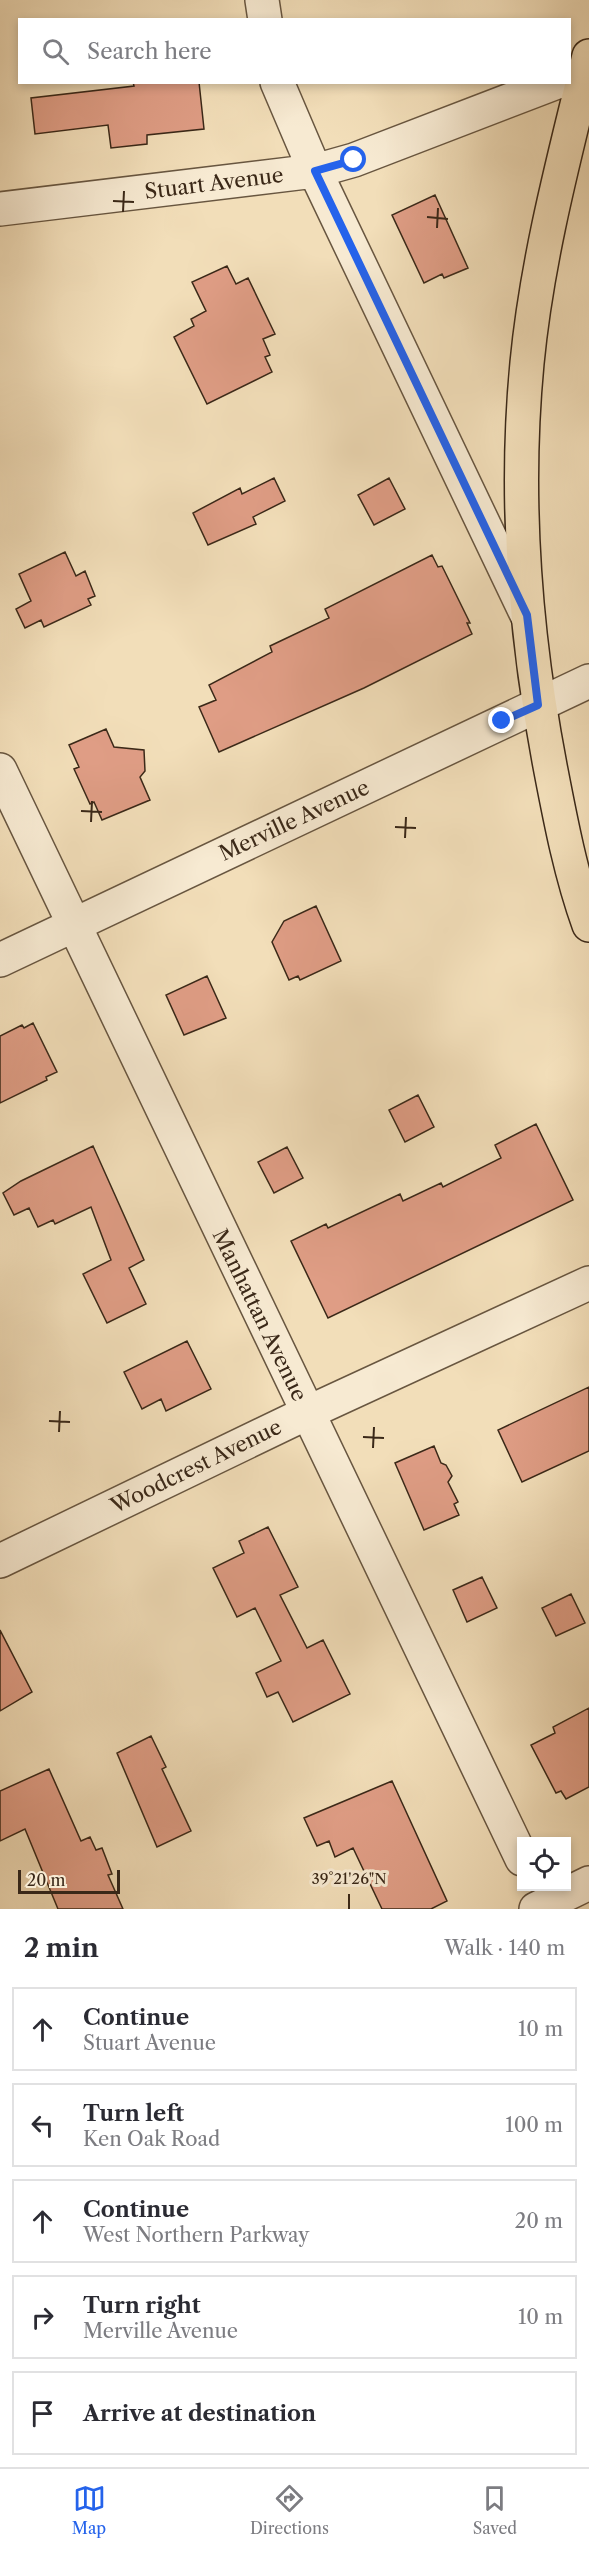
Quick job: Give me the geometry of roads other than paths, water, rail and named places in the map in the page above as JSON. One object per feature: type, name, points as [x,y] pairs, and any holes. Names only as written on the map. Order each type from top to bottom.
[{"type":"main road","points":[[578,72],[556,183],[527,364],[523,488],[527,615],[538,705],[577,891],[589,925]]},
{"type":"street","points":[[262,0],[265,18]]},
{"type":"street","points":[[278,84],[315,171],[527,615]]},
{"type":"street","name":"Stuart Avenue","points":[[0,209],[315,171],[354,160],[547,84]]},
{"type":"street","name":"Merville Avenue","points":[[0,960],[589,681]]},
{"type":"street","name":"Manhattan Avenue","points":[[0,770],[72,925],[517,1849]]},
{"type":"street","name":"Woodcrest Avenue","points":[[0,1561],[307,1413],[589,1283]]},
{"type":"street","points":[[540,1902],[589,1883]]}]
